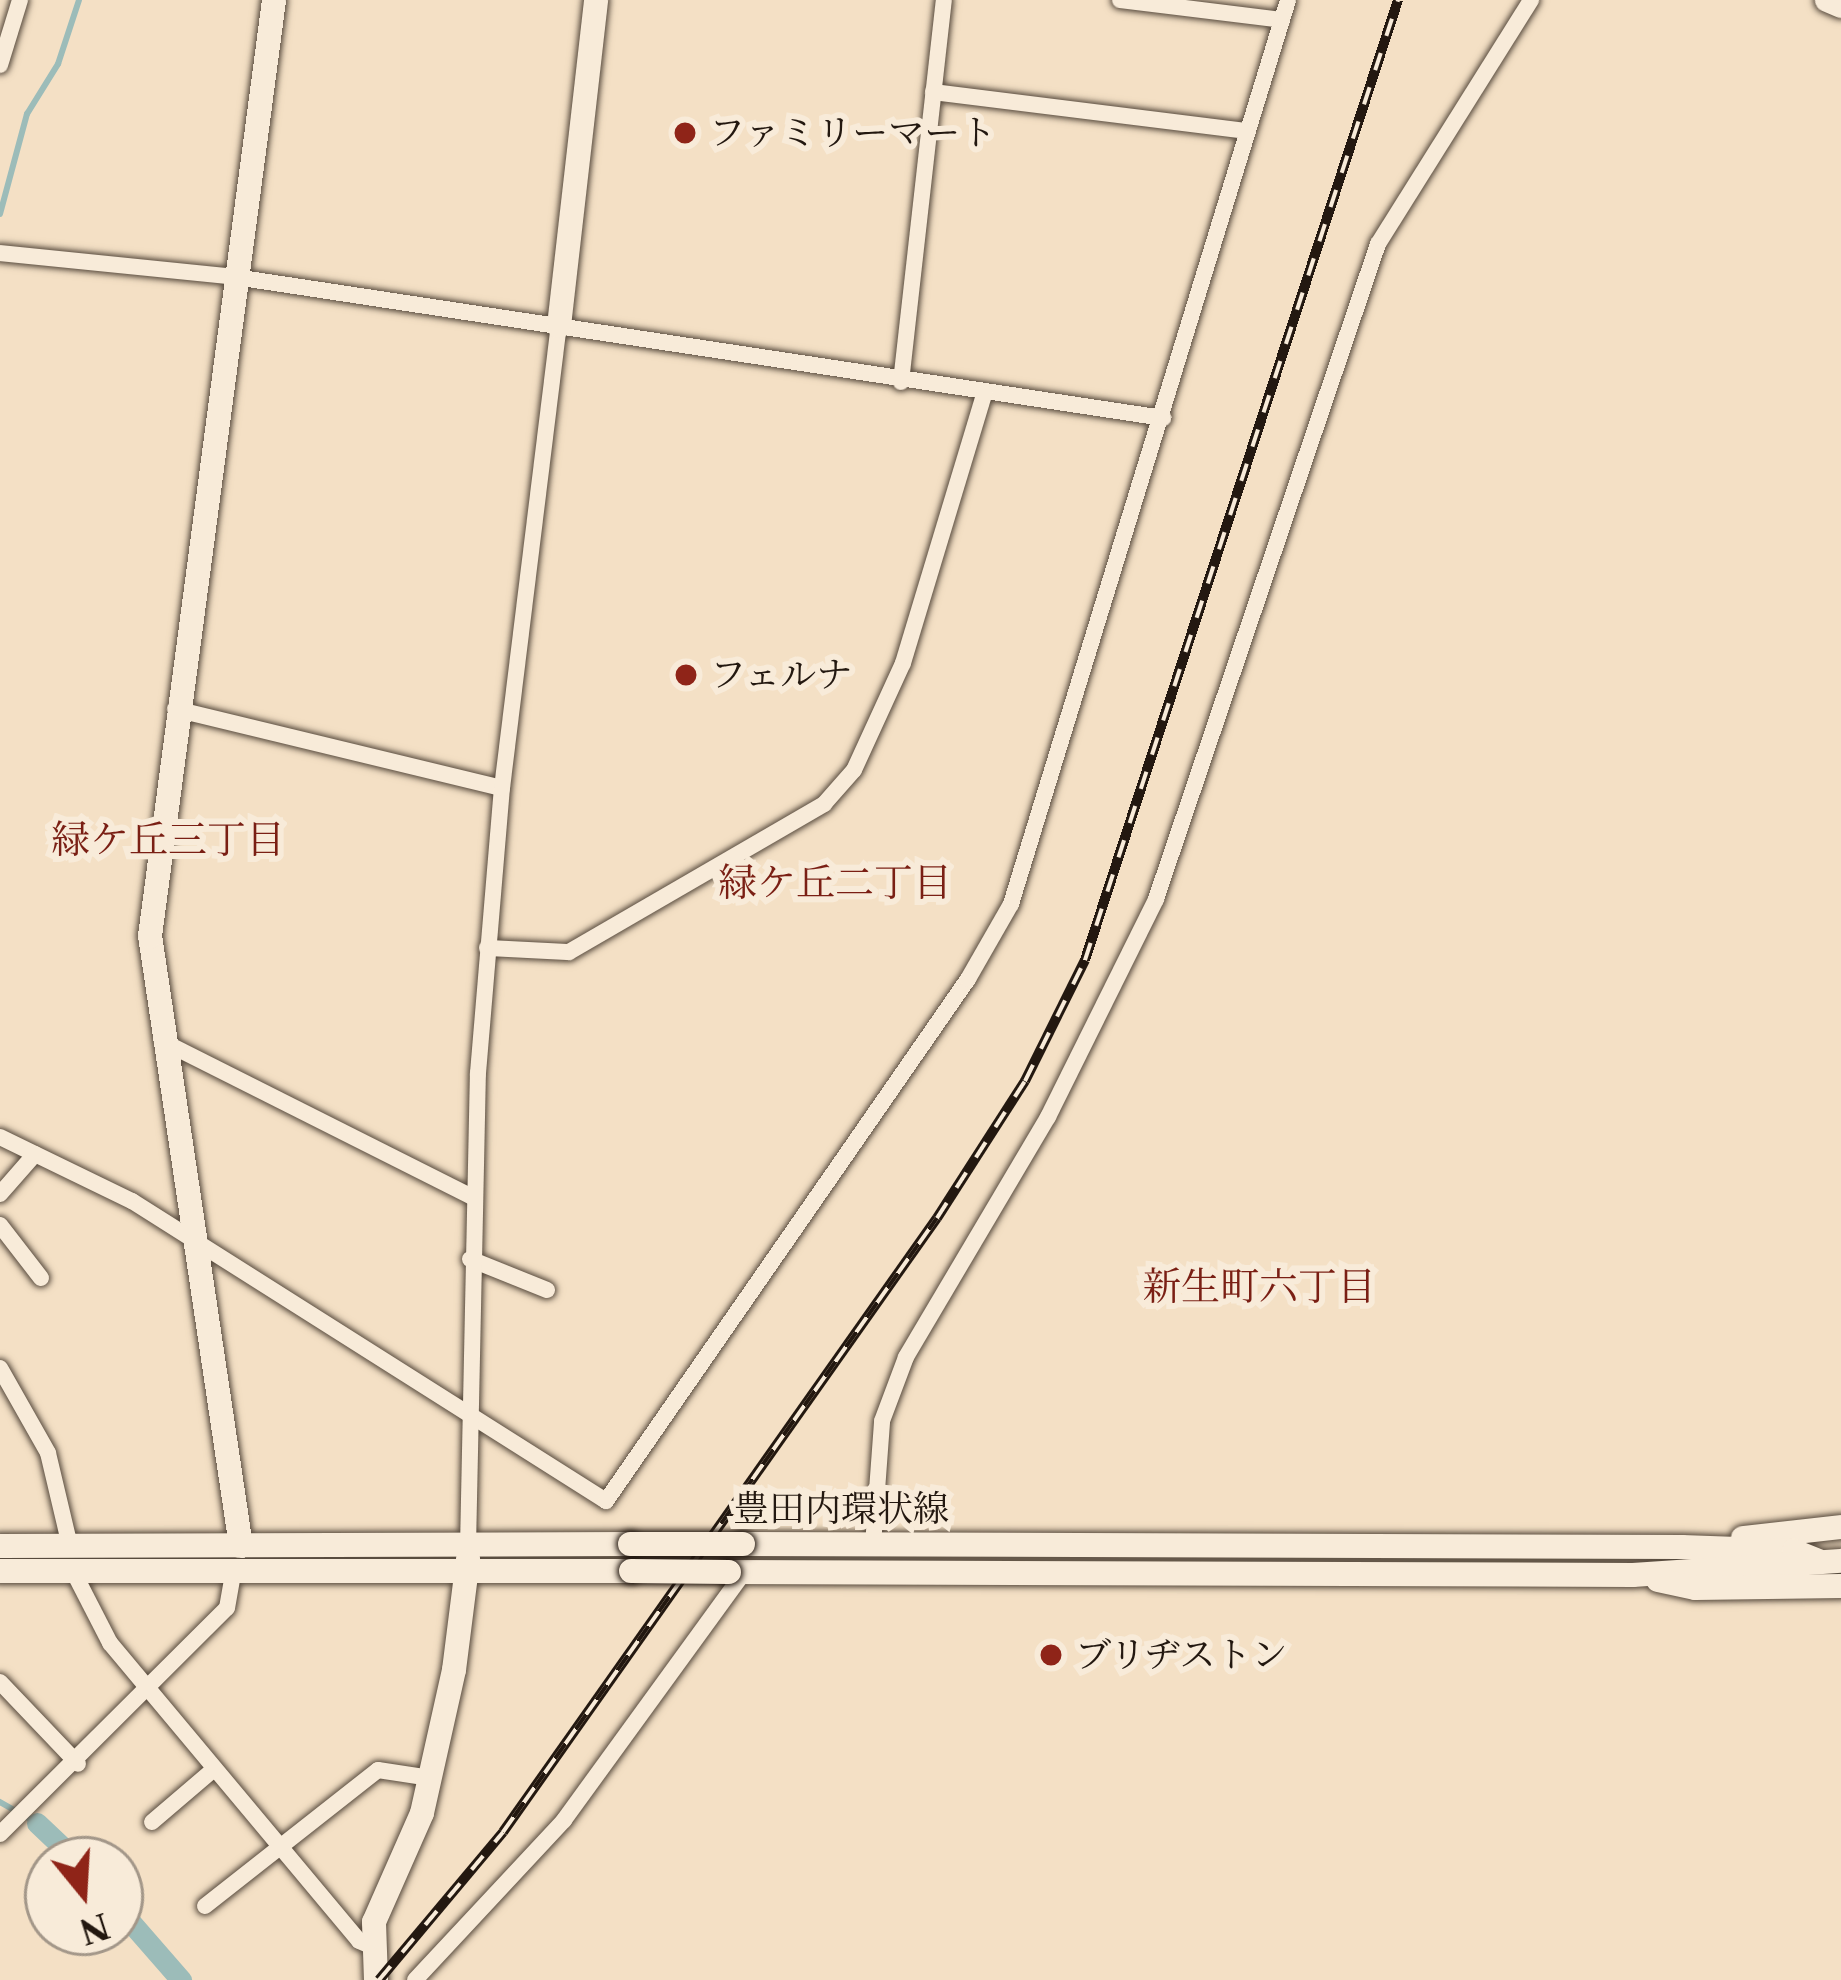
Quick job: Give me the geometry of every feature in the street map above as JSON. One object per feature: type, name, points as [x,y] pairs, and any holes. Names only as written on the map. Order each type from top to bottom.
[{"type":"street","points":[[0,64],[20,0]]},
{"type":"street","points":[[0,1834],[20,1822],[79,1764],[227,1608],[237,1557],[162,1041],[152,886],[274,0]]},
{"type":"street","points":[[376,1980],[374,1922],[430,1778],[468,1575],[470,1259],[488,948],[502,788],[596,0]]},
{"type":"street","points":[[901,382],[944,0]]},
{"type":"street","points":[[1120,0],[1282,20]]},
{"type":"street","points":[[0,1137],[194,1239],[607,1501],[996,937],[1163,418],[1288,0]]},
{"type":"street","points":[[873,1545],[882,1421],[906,1357],[1048,1117],[1156,899],[1378,244],[1531,0]]},
{"type":"street","points":[[1827,0],[1841,6]]},
{"type":"street","points":[[934,92],[1248,131]]},
{"type":"street","points":[[0,253],[235,277],[901,382],[1163,418]]},
{"type":"street","points":[[488,948],[569,952],[824,804],[854,770],[903,663],[984,394]]},
{"type":"street","points":[[175,709],[502,788]]},
{"type":"street","points":[[162,1041],[474,1198]]},
{"type":"street","points":[[0,1194],[35,1154]]},
{"type":"street","points":[[0,1225],[41,1278]]},
{"type":"street","points":[[470,1259],[548,1290]]},
{"type":"street","points":[[0,1368],[48,1453],[72,1558],[110,1643],[359,1941],[373,1947]]},
{"type":"street","points":[[1682,1547],[1841,1527]]},
{"type":"street","name":"豊田内環状線","points":[[0,1546],[72,1558],[630,1544],[1682,1547]]},
{"type":"street","points":[[1682,1547],[1794,1551],[1831,1561]]},
{"type":"street","name":"豊田内環状線","points":[[237,1557],[468,1575],[631,1571],[1633,1575]]},
{"type":"street","name":"豊田内環状線","points":[[0,1571],[72,1558]]},
{"type":"street","points":[[1633,1575],[1831,1561]]},
{"type":"street","points":[[415,1980],[564,1820],[736,1572]]},
{"type":"street","points":[[1633,1575],[1695,1588],[1841,1586]]},
{"type":"street","points":[[0,1682],[79,1764]]},
{"type":"street","points":[[152,1822],[214,1768]]},
{"type":"street","points":[[205,1906],[378,1771],[430,1778]]},
{"type":"waterway","points":[[0,214],[27,114],[58,64],[79,0]]},
{"type":"waterway","points":[[0,1802],[37,1823]]},
{"type":"waterway","points":[[37,1823],[51,1836]]},
{"type":"waterway","points":[[144,1938],[181,1980]]},
{"type":"railway","points":[[379,1980],[503,1832],[937,1218],[1025,1081],[1085,960],[1398,0]]},
{"type":"place","name":"ファミリーマート","points":[[685,133]]},
{"type":"place","name":"フェルナ","points":[[686,675]]},
{"type":"place","name":"ブリヂストン","points":[[1051,1655]]},
{"type":"district","name":"緑ケ丘三丁目","points":[[168,839]]},
{"type":"district","name":"緑ケ丘二丁目","points":[[835,882]]},
{"type":"district","name":"新生町六丁目","points":[[1259,1286]]}]
